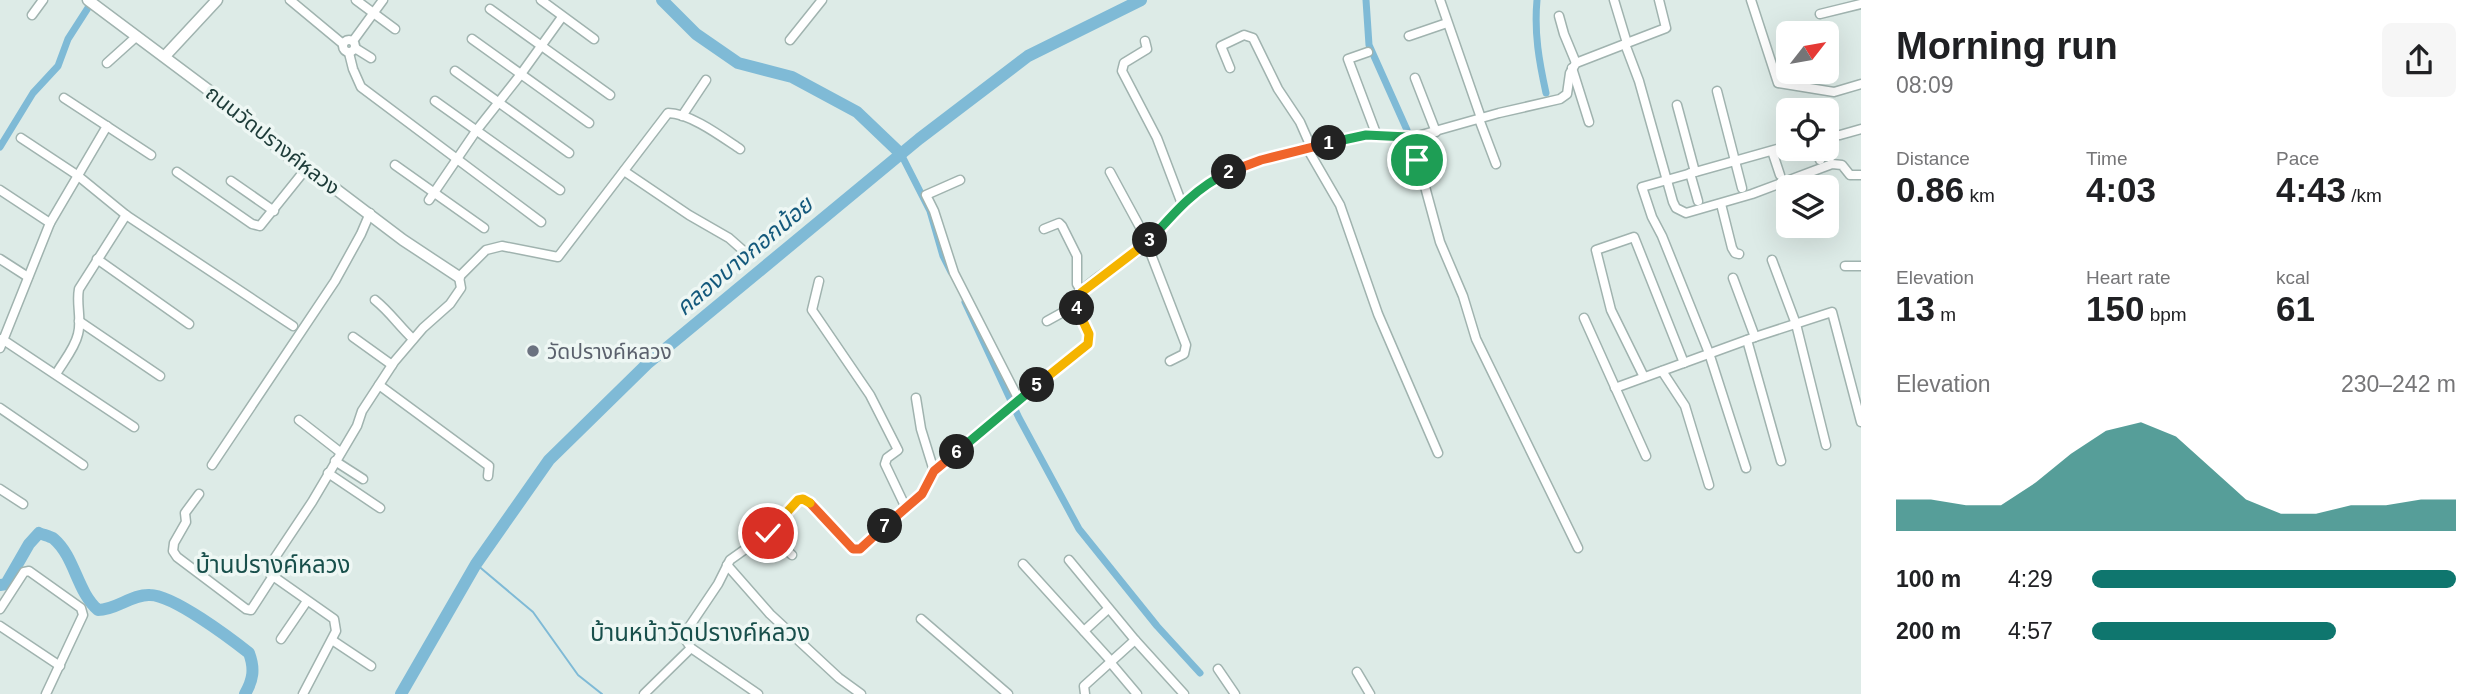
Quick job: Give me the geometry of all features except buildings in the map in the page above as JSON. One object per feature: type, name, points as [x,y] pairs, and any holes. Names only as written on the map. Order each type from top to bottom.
[{"type":"street","points":[[32,15],[43,0]]},
{"type":"street","name":"ถนนวัดปรางค์หลวง","points":[[88,0],[165,56],[305,170],[459,277]]},
{"type":"street","points":[[165,56],[217,0]]},
{"type":"street","points":[[290,0],[350,47],[371,58]]},
{"type":"street","points":[[356,0],[395,29]]},
{"type":"street","points":[[383,0],[350,47],[353,69],[361,86],[541,222]]},
{"type":"street","points":[[541,0],[594,39]]},
{"type":"street","points":[[790,40],[822,0]]},
{"type":"street","points":[[1440,0],[1496,164]]},
{"type":"street","points":[[1574,66],[1665,28],[1659,0]]},
{"type":"street","points":[[1751,0],[1778,83],[1834,92],[1861,84]]},
{"type":"street","points":[[1612,3],[1639,81],[1673,202],[1680,211],[1685,213],[1721,204],[1832,164],[1842,165],[1850,175],[1861,175]]},
{"type":"street","points":[[1820,14],[1861,4]]},
{"type":"street","points":[[490,9],[610,95]]},
{"type":"street","points":[[1559,16],[1589,122]]},
{"type":"street","points":[[432,197],[476,131],[521,75],[562,17]]},
{"type":"street","points":[[1409,36],[1447,23]]},
{"type":"street","points":[[1230,68],[1221,46],[1244,35],[1253,38],[1278,89],[1300,122],[1309,147],[1340,205],[1378,314],[1438,453]]},
{"type":"street","points":[[107,63],[137,36]]},
{"type":"street","points":[[472,39],[589,123]]},
{"type":"street","points":[[1145,41],[1147,49],[1124,63],[1122,71],[1157,138],[1182,204]]},
{"type":"street","points":[[1368,52],[1348,59],[1377,136]]},
{"type":"street","points":[[758,694],[691,648],[683,636],[734,556],[768,533],[796,502],[803,499],[809,501],[843,539],[857,550],[922,494],[934,471],[1088,344],[1089,334],[1076,305],[1077,298],[1104,273],[1147,243],[1182,204],[1217,178],[1279,155],[1366,135],[1421,135],[1560,99],[1568,92],[1574,66]]},
{"type":"street","points":[[455,71],[569,153]]},
{"type":"street","points":[[1415,78],[1436,132]]},
{"type":"street","points":[[682,116],[706,80]]},
{"type":"street","points":[[1717,91],[1742,188]]},
{"type":"street","points":[[64,98],[151,155]]},
{"type":"street","points":[[435,102],[560,190]]},
{"type":"street","points":[[1676,105],[1698,201]]},
{"type":"street","points":[[303,694],[337,631],[334,619],[273,576],[268,568],[392,365],[450,304],[461,288],[459,277],[486,250],[502,246],[558,257],[668,113],[677,113],[709,129],[740,149]]},
{"type":"street","points":[[107,126],[50,223],[1,342],[56,374],[134,427]]},
{"type":"street","points":[[1839,135],[1861,129]]},
{"type":"street","points":[[1409,137],[1440,242],[1464,296],[1476,339],[1578,548]]},
{"type":"street","points":[[21,138],[77,175],[126,215],[293,326]]},
{"type":"street","points":[[1746,468],[1709,353],[1662,236],[1652,218],[1642,187],[1776,150]]},
{"type":"street","points":[[1772,151],[1780,175]]},
{"type":"street","points":[[395,165],[432,197],[484,229]]},
{"type":"street","points":[[177,172],[257,226],[264,224],[305,170]]},
{"type":"street","points":[[624,171],[729,239],[746,253]]},
{"type":"street","points":[[1111,172],[1147,243],[1186,345],[1184,354],[1170,361]]},
{"type":"street","points":[[960,180],[926,195],[934,211],[954,273],[1018,400]]},
{"type":"street","points":[[231,181],[274,211]]},
{"type":"street","points":[[0,190],[50,223]]},
{"type":"street","points":[[1721,204],[1732,248],[1739,254]]},
{"type":"street","points":[[212,465],[335,281],[370,213]]},
{"type":"street","points":[[56,374],[76,342],[79,289],[126,215]]},
{"type":"street","points":[[1044,229],[1059,223],[1062,226],[1077,256],[1077,284],[1082,292]]},
{"type":"street","points":[[1644,377],[1612,310],[1596,250],[1634,237],[1684,363]]},
{"type":"street","points":[[0,259],[28,277]]},
{"type":"street","points":[[97,259],[190,324]]},
{"type":"street","points":[[1772,260],[1796,324],[1826,444]]},
{"type":"street","points":[[1845,266],[1861,266]]},
{"type":"street","points":[[1733,278],[1751,338],[1781,461]]},
{"type":"street","points":[[819,281],[812,306],[814,315],[880,411],[898,450],[887,458],[885,464],[906,508]]},
{"type":"street","points":[[375,300],[393,315],[398,325],[413,340]]},
{"type":"street","points":[[1047,321],[1076,305]]},
{"type":"street","points":[[1615,388],[1751,338],[1832,312],[1861,422]]},
{"type":"street","points":[[1584,318],[1646,457]]},
{"type":"street","points":[[79,321],[160,376]]},
{"type":"street","points":[[353,337],[392,365]]},
{"type":"street","points":[[1662,371],[1685,406],[1709,485]]},
{"type":"street","points":[[379,385],[489,466],[488,476]]},
{"type":"street","points":[[916,398],[921,429],[934,471]]},
{"type":"street","points":[[0,408],[83,465]]},
{"type":"street","points":[[299,420],[340,452]]},
{"type":"street","points":[[335,461],[363,479]]},
{"type":"street","points":[[328,473],[380,508]]},
{"type":"street","points":[[0,489],[23,504]]},
{"type":"street","points":[[198,494],[185,513],[186,522],[174,543],[173,551],[177,557],[251,610],[273,576]]},
{"type":"street","points":[[768,533],[793,555]]},
{"type":"street","points":[[1069,560],[1108,609],[1184,694]]},
{"type":"street","points":[[1023,564],[1138,694]]},
{"type":"street","points":[[727,566],[770,614],[846,684],[862,694]]},
{"type":"street","points":[[0,609],[24,572],[29,571],[81,608],[83,615],[46,694]]},
{"type":"street","points":[[281,639],[307,601]]},
{"type":"street","points":[[1084,631],[1108,609]]},
{"type":"street","points":[[921,619],[1008,694]]},
{"type":"street","points":[[0,626],[60,666]]},
{"type":"street","points":[[332,640],[371,666]]},
{"type":"street","points":[[1085,694],[1084,686],[1135,640]]},
{"type":"street","points":[[643,694],[691,648]]},
{"type":"street","points":[[1218,669],[1235,694]]},
{"type":"street","points":[[1357,672],[1370,694]]},
{"type":"waterway","points":[[0,147],[33,93],[58,66],[68,39],[93,0]]},
{"type":"waterway","points":[[662,0],[696,34],[738,63],[792,77],[857,112],[901,154]]},
{"type":"waterway","name":"คลองบางกอกน้อย","points":[[401,694],[476,564],[549,460],[647,364],[919,139],[1028,56],[1141,0]]},
{"type":"waterway","points":[[1366,0],[1369,45],[1407,130]]},
{"type":"waterway","points":[[1537,0],[1538,47],[1546,93]]},
{"type":"waterway","points":[[901,154],[930,211],[943,256],[951,272]]},
{"type":"waterway","points":[[965,302],[1019,418],[1079,529],[1157,626],[1200,673]]},
{"type":"waterway","points":[[0,585],[6,584],[29,544],[39,533],[51,537],[67,555],[85,594],[98,610],[111,608],[143,595],[160,597],[201,618],[249,653],[252,674],[245,694]]},
{"type":"waterway","points":[[476,564],[533,612],[578,675],[602,694]]},
{"type":"place","name":"วัดปรางค์หลวง","points":[[533,351]]},
{"type":"district","name":"บ้านปรางค์หลวง","points":[[273,564]]},
{"type":"district","name":"บ้านหน้าวัดปรางค์หลวง","points":[[700,632]]},
{"type":"route","points":[[768,533],[798,500],[807,499],[853,549],[860,549],[922,494],[938,467],[1088,344],[1089,334],[1076,305],[1077,298],[1104,273],[1147,244],[1188,198],[1217,178],[1261,160],[1366,135],[1408,137],[1417,160]]}]
